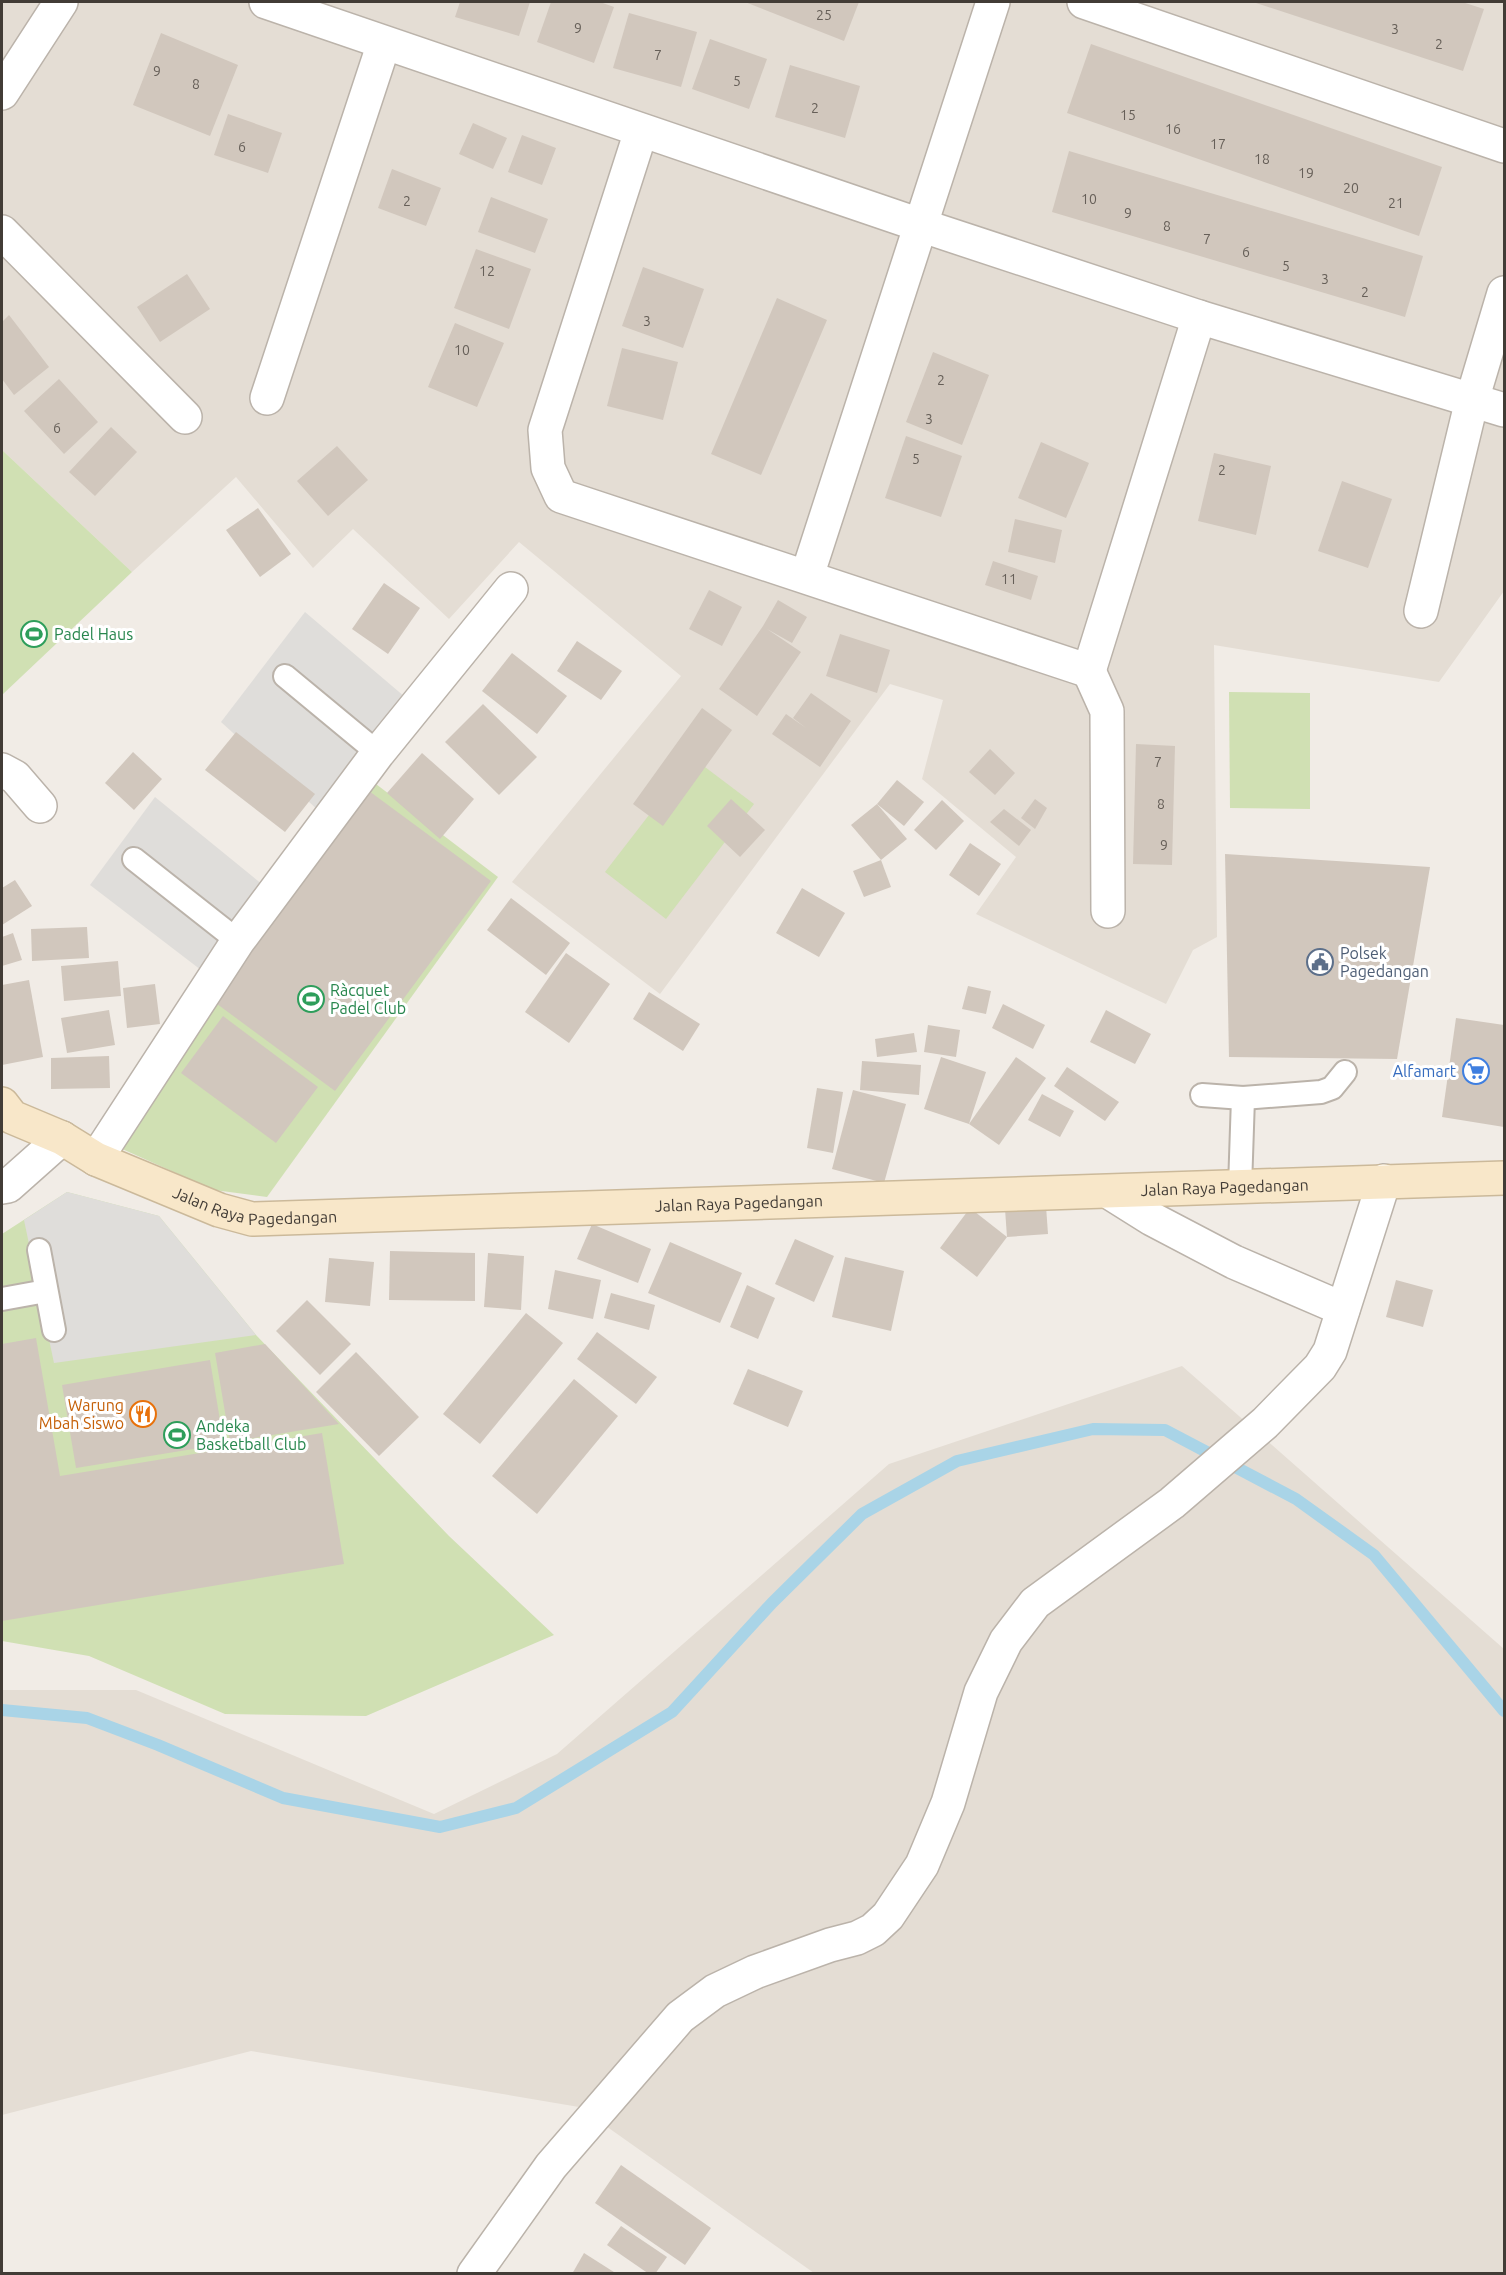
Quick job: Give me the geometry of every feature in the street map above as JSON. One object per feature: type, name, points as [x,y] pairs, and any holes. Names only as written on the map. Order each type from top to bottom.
[{"type":"street","points":[[2,93],[61,2]]},
{"type":"street","points":[[266,2],[305,8],[384,43],[1198,317],[1504,410]]},
{"type":"street","points":[[807,576],[993,2]]},
{"type":"street","points":[[1084,2],[1504,146]]},
{"type":"street","points":[[267,398],[384,43]]},
{"type":"street","points":[[641,131],[545,430],[548,468],[561,496],[1089,671]]},
{"type":"street","points":[[2,232],[185,417]]},
{"type":"street","points":[[1421,611],[1472,400],[1504,293]]},
{"type":"street","points":[[1108,911],[1107,711],[1089,671],[1198,317]]},
{"type":"street","points":[[96,1159],[238,941],[378,753],[511,589]]},
{"type":"street","points":[[2,770],[15,777],[40,806]]},
{"type":"street","name":"Jalan Raya Pagedangan","points":[[2,1104],[12,1117],[62,1138],[96,1159],[219,1210],[252,1219],[1504,1178]]},
{"type":"street","points":[[4,1189],[62,1138]]},
{"type":"street","points":[[474,2274],[551,2166],[680,2017],[715,1991],[755,1972],[830,1945],[857,1938],[873,1930],[888,1916],[922,1865],[948,1803],[981,1692],[1006,1641],[1035,1603],[1172,1503],[1265,1423],[1320,1367],[1330,1351],[1384,1181]]},
{"type":"street","points":[[1108,1192],[1152,1219],[1234,1262],[1343,1309]]},
{"type":"lane","points":[[285,676],[378,753]]},
{"type":"lane","points":[[134,859],[238,941]]},
{"type":"lane","points":[[1202,1095],[1243,1098],[1321,1092],[1332,1088],[1345,1071]]},
{"type":"lane","points":[[1240,1187],[1243,1098]]},
{"type":"lane","points":[[39,1250],[54,1330]]},
{"type":"lane","points":[[2,1299],[46,1291]]},
{"type":"shaded area","points":[[2,2],[1504,2],[1504,591],[1439,682],[1214,645],[1217,937],[1193,950],[1166,1004],[976,914],[1016,857],[922,779],[943,700],[890,684],[660,994],[512,882],[681,676],[519,542],[449,619],[353,529],[313,568],[236,477],[132,572],[2,450]]},
{"type":"shaded area","points":[[305,612],[405,697],[319,811],[221,722]]},
{"type":"shaded area","points":[[155,797],[263,885],[201,970],[90,885]]},
{"type":"shaded area","points":[[67,1192],[159,1216],[256,1335],[54,1363],[24,1220]]},
{"type":"shaded area","points":[[1182,1366],[1504,1649],[1504,2273],[814,2273],[579,2107],[251,2051],[2,2115],[2,1690],[136,1690],[434,1814],[557,1754],[889,1464]]},
{"type":"green space","name":"Padel Haus","points":[[2,450],[132,572],[2,695]]},
{"type":"green space","points":[[1229,692],[1310,693],[1310,809],[1230,808]]},
{"type":"green space","points":[[693,758],[754,804],[666,919],[605,872]]},
{"type":"green space","name":"Ràcquet Padel Club","points":[[372,781],[498,877],[267,1197],[214,1190],[120,1148],[123,1121]]},
{"type":"green space","name":"Andeka Basketball Club","points":[[67,1192],[159,1216],[256,1335],[449,1536],[554,1635],[366,1716],[225,1714],[89,1656],[2,1641],[2,1234]]},
{"type":"building","points":[[460,2],[530,2],[519,36],[455,17]]},
{"type":"building","points":[[551,2],[600,2],[614,7],[594,63],[537,42]]},
{"type":"building","points":[[745,2],[859,2],[844,41]]},
{"type":"building","points":[[1253,2],[1462,2],[1484,9],[1463,71]]},
{"type":"building","points":[[629,13],[697,32],[681,87],[613,68]]},
{"type":"building","points":[[161,33],[238,65],[210,136],[133,105]]},
{"type":"building","points":[[710,39],[767,59],[749,109],[692,89]]},
{"type":"building","points":[[1091,44],[1442,167],[1419,236],[1067,113]]},
{"type":"building","points":[[790,65],[860,86],[845,138],[775,117]]},
{"type":"building","points":[[228,114],[282,133],[268,173],[214,155]]},
{"type":"building","points":[[473,123],[507,138],[493,169],[459,154]]},
{"type":"building","points":[[522,135],[556,148],[542,185],[508,172]]},
{"type":"building","points":[[1069,151],[1423,256],[1405,317],[1052,212]]},
{"type":"building","points":[[392,169],[441,188],[426,226],[378,208]]},
{"type":"building","points":[[491,197],[548,219],[535,253],[478,232]]},
{"type":"building","points":[[476,249],[531,269],[509,329],[454,308]]},
{"type":"building","points":[[643,267],[704,289],[683,348],[622,326]]},
{"type":"building","points":[[187,274],[210,309],[160,342],[137,307]]},
{"type":"building","points":[[777,298],[827,320],[761,475],[711,454]]},
{"type":"building","points":[[9,315],[49,367],[14,395],[2,379],[2,322]]},
{"type":"building","points":[[455,323],[504,343],[477,407],[428,387]]},
{"type":"building","points":[[622,348],[678,362],[663,420],[607,406]]},
{"type":"building","points":[[933,352],[989,375],[962,445],[906,422]]},
{"type":"building","points":[[59,379],[98,422],[64,454],[24,411]]},
{"type":"building","points":[[111,427],[137,452],[95,496],[69,472]]},
{"type":"building","points":[[906,436],[962,456],[941,517],[885,498]]},
{"type":"building","points":[[1041,442],[1089,463],[1066,518],[1018,498]]},
{"type":"building","points":[[337,446],[368,480],[328,516],[297,481]]},
{"type":"building","points":[[1214,453],[1271,466],[1256,535],[1198,521]]},
{"type":"building","points":[[1342,481],[1392,499],[1368,568],[1318,551]]},
{"type":"building","points":[[258,508],[291,554],[260,577],[226,530]]},
{"type":"building","points":[[1015,519],[1062,530],[1055,563],[1008,552]]},
{"type":"building","points":[[993,561],[1038,576],[1031,600],[985,585]]},
{"type":"building","points":[[384,583],[420,608],[388,654],[352,629]]},
{"type":"building","points":[[709,590],[742,607],[722,646],[689,629]]},
{"type":"building","points":[[778,600],[807,617],[792,643],[767,629],[801,652],[757,716],[719,689],[763,626]]},
{"type":"building","points":[[840,634],[890,650],[877,693],[826,676]]},
{"type":"building","points":[[577,641],[622,671],[601,700],[557,671]]},
{"type":"building","points":[[512,653],[567,696],[537,734],[482,691]]},
{"type":"building","points":[[811,693],[851,721],[820,767],[772,734],[786,714],[806,728],[793,718]]},
{"type":"building","points":[[483,704],[537,757],[499,795],[445,742]]},
{"type":"building","points":[[702,708],[732,730],[663,826],[633,804]]},
{"type":"building","points":[[236,732],[315,794],[285,832],[205,770]]},
{"type":"building","points":[[1136,744],[1175,746],[1172,865],[1133,864]]},
{"type":"building","points":[[990,749],[1015,773],[995,795],[969,772]]},
{"type":"building","points":[[133,752],[162,779],[134,810],[105,783]]},
{"type":"building","points":[[422,753],[474,799],[440,839],[387,793]]},
{"type":"building","points":[[897,780],[924,802],[904,826],[877,804]]},
{"type":"building","points":[[369,791],[491,881],[335,1091],[213,1001]]},
{"type":"building","points":[[731,799],[765,830],[740,857],[707,826]]},
{"type":"building","points":[[1035,799],[1047,808],[1035,829],[1021,818]]},
{"type":"building","points":[[942,800],[964,821],[936,850],[914,830]]},
{"type":"building","points":[[877,804],[907,839],[881,860],[851,825]]},
{"type":"building","points":[[1004,809],[1031,830],[1019,846],[990,822]]},
{"type":"building","points":[[970,843],[1001,864],[979,896],[949,875]]},
{"type":"building","name":"Polsek Pagedangan","points":[[1225,854],[1430,867],[1397,1059],[1229,1057]]},
{"type":"building","points":[[881,860],[891,887],[864,897],[853,871]]},
{"type":"building","points":[[15,880],[32,906],[2,925],[2,888]]},
{"type":"building","points":[[802,888],[845,913],[819,957],[776,933]]},
{"type":"building","points":[[511,898],[570,943],[546,975],[487,930]]},
{"type":"building","points":[[87,927],[89,958],[32,961],[31,929]]},
{"type":"building","points":[[13,933],[22,960],[2,966],[2,937]]},
{"type":"building","points":[[566,953],[610,984],[569,1043],[525,1012]]},
{"type":"building","points":[[118,961],[121,996],[64,1001],[61,966]]},
{"type":"building","points":[[29,980],[43,1057],[2,1065],[2,985]]},
{"type":"building","points":[[155,984],[160,1024],[127,1028],[123,988]]},
{"type":"building","points":[[968,986],[991,991],[986,1014],[962,1009]]},
{"type":"building","points":[[649,992],[700,1024],[683,1051],[633,1019]]},
{"type":"building","points":[[1003,1004],[1045,1025],[1033,1049],[992,1028]]},
{"type":"building","points":[[109,1010],[115,1045],[67,1053],[61,1018]]},
{"type":"building","points":[[1106,1010],[1151,1034],[1135,1064],[1090,1042]]},
{"type":"building","points":[[223,1016],[318,1087],[276,1143],[181,1073]]},
{"type":"building","name":"Alfamart","points":[[1456,1018],[1504,1025],[1504,1127],[1442,1117]]},
{"type":"building","points":[[928,1025],[960,1030],[956,1057],[924,1052]]},
{"type":"building","points":[[914,1033],[917,1052],[877,1057],[875,1039]]},
{"type":"building","points":[[109,1056],[110,1088],[51,1089],[51,1058]]},
{"type":"building","points":[[941,1057],[986,1072],[969,1124],[924,1109]]},
{"type":"building","points":[[1016,1057],[1046,1078],[999,1145],[969,1124]]},
{"type":"building","points":[[862,1061],[921,1065],[919,1095],[860,1090]]},
{"type":"building","points":[[1067,1067],[1119,1102],[1105,1121],[1054,1086]]},
{"type":"building","points":[[817,1088],[843,1092],[833,1153],[807,1148]]},
{"type":"building","points":[[853,1090],[906,1104],[884,1183],[832,1169]]},
{"type":"building","points":[[1042,1094],[1074,1111],[1060,1137],[1028,1120]]},
{"type":"building","points":[[1046,1206],[1048,1234],[1007,1237],[1005,1209]]},
{"type":"building","points":[[970,1208],[1007,1237],[977,1277],[940,1248]]},
{"type":"building","points":[[592,1224],[651,1249],[638,1283],[577,1259]]},
{"type":"building","points":[[795,1239],[834,1256],[814,1302],[775,1284]]},
{"type":"building","points":[[670,1242],[742,1273],[720,1323],[648,1293]]},
{"type":"building","points":[[390,1251],[475,1253],[475,1301],[389,1300]]},
{"type":"building","points":[[488,1253],[524,1256],[521,1310],[484,1307]]},
{"type":"building","points":[[845,1257],[904,1271],[891,1331],[832,1317]]},
{"type":"building","points":[[329,1258],[374,1262],[370,1306],[325,1302]]},
{"type":"building","points":[[555,1270],[601,1280],[593,1319],[548,1309]]},
{"type":"building","points":[[1396,1280],[1433,1290],[1423,1327],[1386,1317]]},
{"type":"building","points":[[747,1285],[775,1298],[758,1339],[730,1327]]},
{"type":"building","points":[[611,1293],[655,1305],[649,1330],[604,1318]]},
{"type":"building","points":[[307,1300],[351,1344],[320,1375],[276,1331]]},
{"type":"building","points":[[526,1313],[563,1343],[480,1444],[443,1414]]},
{"type":"building","points":[[597,1332],[657,1377],[636,1404],[577,1359]]},
{"type":"building","points":[[36,1338],[60,1476],[322,1433],[344,1564],[2,1621],[2,1344]]},
{"type":"building","points":[[265,1344],[339,1424],[230,1442],[215,1353]]},
{"type":"building","points":[[356,1352],[419,1417],[379,1456],[316,1392]]},
{"type":"building","name":"Warung Mbah Siswo","points":[[210,1360],[224,1444],[76,1468],[62,1385]]},
{"type":"building","points":[[748,1369],[803,1391],[788,1427],[733,1404]]},
{"type":"building","points":[[574,1379],[618,1416],[537,1514],[492,1476]]},
{"type":"building","points":[[621,2165],[711,2228],[685,2265],[595,2203]]},
{"type":"building","points":[[621,2226],[667,2257],[655,2274],[649,2274],[607,2245]]},
{"type":"building","points":[[584,2253],[617,2274],[572,2274]]},
{"type":"waterway","points":[[2,1710],[87,1718],[158,1745],[283,1798],[440,1827],[516,1808],[672,1712],[772,1603],[862,1514],[957,1461],[1093,1429],[1165,1430],[1296,1499],[1374,1555],[1504,1711]]},
{"type":"place","name":"Padel Haus","points":[[34,634]]},
{"type":"place","name":"Polsek Pagedangan","points":[[1320,962]]},
{"type":"place","name":"Ràcquet Padel Club","points":[[311,999]]},
{"type":"place","name":"Alfamart","points":[[1476,1071]]},
{"type":"place","name":"Warung Mbah Siswo","points":[[143,1414]]},
{"type":"place","name":"Andeka Basketball Club","points":[[177,1435]]}]
